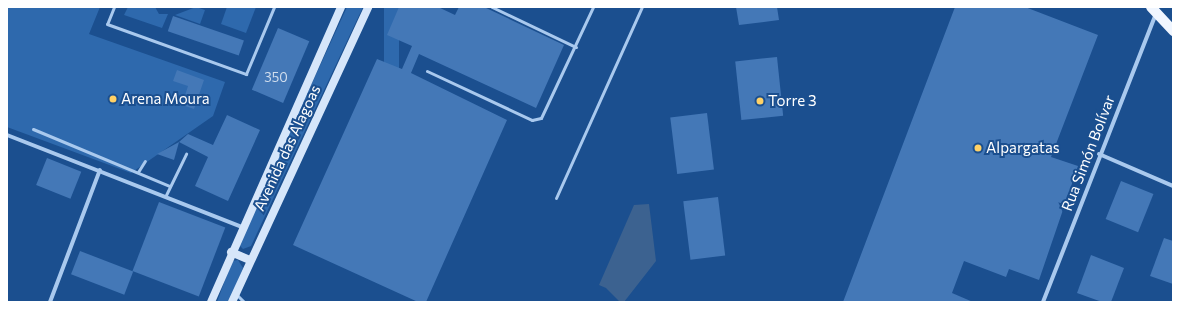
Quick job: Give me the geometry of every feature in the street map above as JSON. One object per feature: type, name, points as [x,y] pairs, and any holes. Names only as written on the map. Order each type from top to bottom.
[{"type":"main road","name":"Avenida das Alagoas","points":[[211,302],[242,227],[341,7]]},
{"type":"main road","name":"Avenida das Alagoas","points":[[232,302],[250,260],[368,7]]},
{"type":"main road","points":[[1154,10],[1172,28]]},
{"type":"main road","points":[[231,252],[250,260]]},
{"type":"street","name":"Rua Simón Bolívar","points":[[1043,302],[1154,10]]},
{"type":"street","points":[[7,135],[166,195],[242,227]]},
{"type":"street","points":[[1099,154],[1173,186]]},
{"type":"street","points":[[50,302],[100,170]]},
{"type":"lane","points":[[114,7],[107,24],[246,74],[274,7]]},
{"type":"lane","points":[[492,7],[576,47]]},
{"type":"lane","points":[[427,71],[537,120],[545,116],[593,7]]},
{"type":"lane","points":[[556,198],[642,7]]},
{"type":"lane","points":[[33,128],[169,186]]},
{"type":"lane","points":[[166,195],[169,186],[186,154]]},
{"type":"lane","points":[[138,172],[145,161]]},
{"type":"lane","points":[[236,294],[244,302]]},
{"type":"shaded area","name":"Arena Moura","points":[[7,7],[100,7],[89,34],[225,82],[213,116],[131,173],[7,127]]},
{"type":"shaded area","points":[[128,7],[155,7],[159,14],[168,14],[162,28],[124,15]]},
{"type":"shaded area","points":[[196,7],[205,10],[200,24],[175,15]]},
{"type":"shaded area","points":[[227,7],[256,7],[246,33],[221,24]]},
{"type":"shaded area","points":[[347,7],[363,7],[251,246],[243,249],[238,244]]},
{"type":"shaded area","points":[[384,7],[399,7],[399,263],[384,263]]},
{"type":"shaded area","points":[[649,204],[656,261],[624,302],[620,302],[606,288],[599,285],[634,205]]},
{"type":"shaded area","points":[[238,260],[243,268],[229,302],[217,302],[232,261]]},
{"type":"building","points":[[399,7],[438,7],[455,15],[459,7],[484,7],[564,45],[536,108],[419,54],[411,73],[507,120],[426,302],[418,302],[293,245],[377,59],[402,69],[412,46],[387,35]]},
{"type":"building","points":[[736,7],[777,7],[779,20],[739,25]]},
{"type":"building","name":"Alpargatas","points":[[955,7],[1025,7],[1098,35],[1051,157],[1078,166],[1039,280],[1009,269],[1006,277],[964,261],[952,293],[973,302],[843,302]]},
{"type":"building","points":[[173,16],[244,40],[239,56],[168,31]]},
{"type":"building","points":[[278,28],[309,41],[283,103],[252,90]]},
{"type":"building","name":"Torre 3","points":[[777,57],[783,116],[741,120],[735,61]]},
{"type":"building","points":[[177,70],[204,80],[194,109],[182,105],[188,86],[173,81]]},
{"type":"building","points":[[707,113],[714,170],[677,174],[670,118]]},
{"type":"building","points":[[227,115],[260,130],[228,201],[195,186],[208,157],[179,142],[188,134],[213,145]]},
{"type":"building","points":[[179,142],[174,160],[157,154]]},
{"type":"building","points":[[47,158],[81,172],[70,199],[36,185]]},
{"type":"building","points":[[1121,181],[1153,194],[1138,232],[1106,219]]},
{"type":"building","points":[[718,197],[725,256],[690,260],[683,201]]},
{"type":"building","points":[[159,202],[225,227],[199,297],[132,271]]},
{"type":"building","points":[[1164,238],[1173,241],[1173,284],[1150,276]]},
{"type":"building","points":[[80,251],[133,271],[124,295],[71,274]]},
{"type":"building","points":[[1091,255],[1124,268],[1111,302],[1102,302],[1077,293]]},
{"type":"place","name":"Arena Moura","points":[[113,99]]},
{"type":"place","name":"Torre 3","points":[[760,101]]},
{"type":"place","name":"Alpargatas","points":[[978,148]]}]
